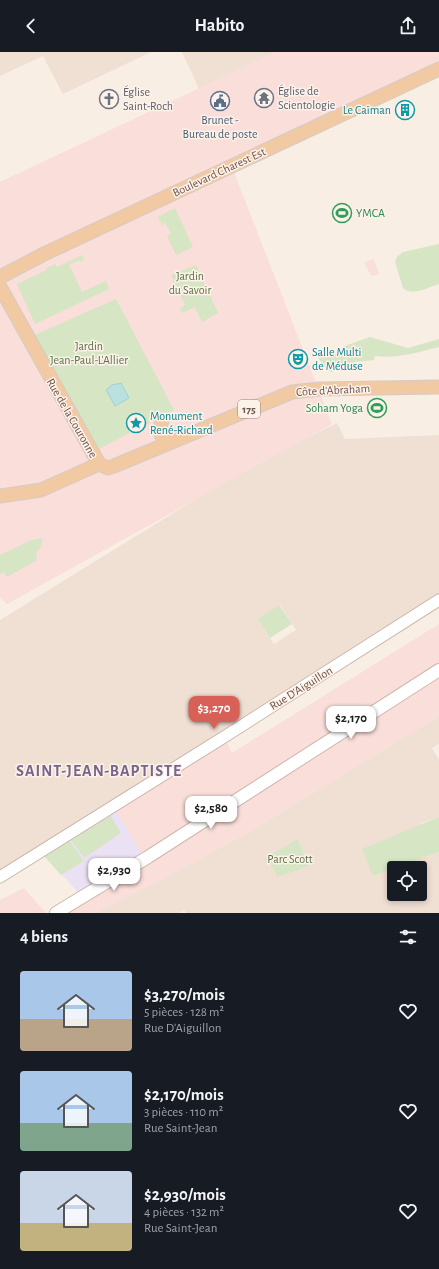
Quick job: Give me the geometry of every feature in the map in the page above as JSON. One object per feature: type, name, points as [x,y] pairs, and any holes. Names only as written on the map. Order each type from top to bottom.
[{"type":"main road","name":"Boulevard Charest Est","points":[[0,277],[44,254],[439,69]]},
{"type":"main road","name":"Rue de la Couronne","points":[[0,287],[99,464]]},
{"type":"main road","name":"Côte d'Abraham","points":[[99,464],[108,468],[114,466],[292,392],[319,389],[439,386]]},
{"type":"main road","points":[[162,421],[160,431],[164,440],[168,443]]},
{"type":"main road","name":"175","points":[[0,496],[41,490],[99,464]]},
{"type":"main road","points":[[56,913],[148,857],[439,670]]},
{"type":"street","name":"Rue D'Aiguillon","points":[[0,877],[439,600]]},
{"type":"shaded area","points":[[0,52],[151,52],[63,94],[43,56],[0,76]]},
{"type":"shaded area","points":[[182,52],[276,52],[199,89]]},
{"type":"shaded area","points":[[276,52],[439,52],[439,69],[232,167],[332,424],[7,604],[0,597],[0,182]]},
{"type":"shaded area","points":[[374,259],[379,274],[371,276],[364,262]]},
{"type":"shaded area","points":[[337,423],[345,439],[439,435],[439,605],[0,877],[0,620],[248,467]],"holes":[[[280,605],[296,630],[274,644],[258,619]]]},
{"type":"shaded area","points":[[439,624],[439,716],[249,832],[170,875],[95,913],[56,913],[83,898],[113,806],[224,737],[232,753]]},
{"type":"shaded area","points":[[439,716],[439,744],[432,748],[439,760],[439,817],[422,823],[373,876],[387,871],[387,901],[427,901],[427,861],[414,861],[439,852],[439,913],[186,913],[184,910],[180,913],[95,913],[170,875],[249,832]],"holes":[[[298,839],[309,865],[271,864],[269,861]]]},
{"type":"shaded area","points":[[113,806],[145,859],[83,898],[41,851]]},
{"type":"shaded area","points":[[24,888],[46,913],[0,913],[0,900]]},
{"type":"green space","points":[[175,208],[193,247],[176,255],[167,236],[171,234],[165,223],[162,225],[158,217]]},
{"type":"green space","points":[[439,244],[439,284],[411,292],[406,291],[403,288],[395,262],[397,257],[403,252]]},
{"type":"green space","points":[[82,255],[84,260],[80,262],[79,260],[69,265],[82,292],[106,281],[109,289],[35,324],[17,284],[47,270],[46,268],[55,264],[57,267]]},
{"type":"green space","name":"Jardin du Savoir","points":[[196,265],[218,313],[202,322],[195,307],[182,313],[180,308],[185,305],[171,275]]},
{"type":"green space","name":"Jardin Jean-Paul-L'Allier","points":[[116,299],[174,410],[99,449],[97,445],[89,439],[35,335]]},
{"type":"green space","points":[[370,337],[408,348],[439,339],[439,347],[399,356],[375,356],[374,360],[354,362],[345,368],[337,368],[331,372],[324,367],[318,357],[341,353],[342,347]]},
{"type":"green space","points":[[43,538],[40,548],[36,553],[37,560],[7,577],[4,572],[0,574],[0,555],[32,540]]},
{"type":"green space","points":[[279,605],[292,624],[270,638],[258,619]]},
{"type":"green space","points":[[111,816],[121,833],[84,858],[71,840]]},
{"type":"green space","points":[[439,817],[439,852],[414,861],[387,861],[387,871],[373,876],[362,849]]},
{"type":"green space","name":"Parc Scott","points":[[298,839],[309,866],[277,877],[271,864],[264,859]]},
{"type":"green space","points":[[69,840],[84,861],[61,875],[44,856]]},
{"type":"water","points":[[121,383],[129,398],[115,406],[106,390],[112,385]]},
{"type":"place","name":"Église de Scientologie","points":[[264,98]]},
{"type":"place","name":"Église Saint-Roch","points":[[109,99]]},
{"type":"place","name":"Brunet - Bureau de poste","points":[[220,101]]},
{"type":"place","name":"Le Caïman","points":[[405,110]]},
{"type":"place","name":"YMCA","points":[[342,213]]},
{"type":"place","name":"Salle Multi de Méduse","points":[[298,359]]},
{"type":"place","name":"Soham Yoga","points":[[377,408]]},
{"type":"place","name":"Monument René-Richard","points":[[136,423]]},
{"type":"district","name":"SAINT-JEAN-BAPTISTE","points":[[99,770]]}]
